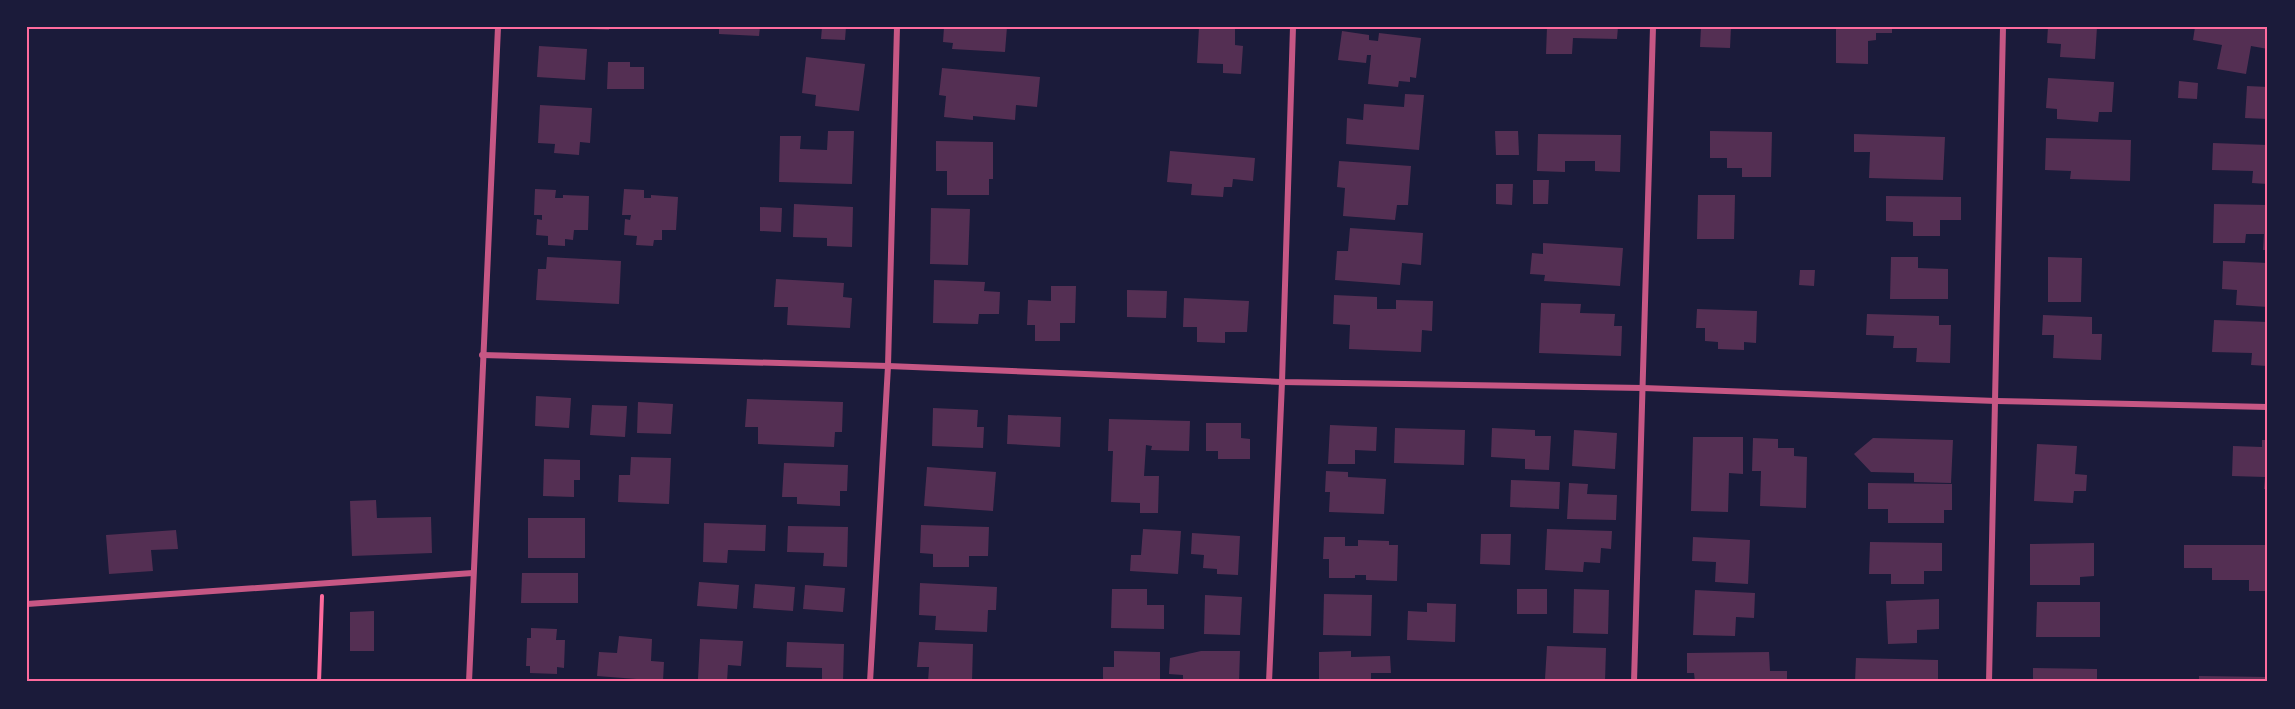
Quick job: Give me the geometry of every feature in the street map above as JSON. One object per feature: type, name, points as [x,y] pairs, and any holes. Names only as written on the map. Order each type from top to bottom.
[{"type":"street","points":[[469,682],[498,27]]},
{"type":"street","points":[[870,682],[888,366],[897,27]]},
{"type":"street","points":[[1269,682],[1282,382],[1293,27]]},
{"type":"street","points":[[1635,682],[1653,27]]},
{"type":"street","points":[[1989,682],[2003,27]]},
{"type":"street","points":[[482,355],[888,366],[1282,382],[1643,388],[1996,401],[2268,406]]},
{"type":"street","points":[[27,604],[473,573]]},
{"type":"path","points":[[319,682],[323,583]]},
{"type":"building","points":[[590,27],[609,27],[609,30],[590,29]]},
{"type":"building","points":[[719,27],[760,27],[759,36],[719,34]]},
{"type":"building","points":[[822,27],[846,27],[845,40],[821,39]]},
{"type":"building","points":[[944,27],[1007,27],[1005,52],[952,49],[953,43],[943,42]]},
{"type":"building","points":[[1199,27],[1235,27],[1235,45],[1243,46],[1241,74],[1223,73],[1223,64],[1197,63]]},
{"type":"building","points":[[1547,27],[1618,27],[1617,39],[1573,38],[1572,54],[1546,54]]},
{"type":"building","points":[[1701,27],[1731,27],[1730,48],[1700,47]]},
{"type":"building","points":[[1836,27],[1892,27],[1892,33],[1876,33],[1876,40],[1868,41],[1868,64],[1836,63]]},
{"type":"building","points":[[1917,27],[1940,27],[1940,29],[1917,29]]},
{"type":"building","points":[[2048,27],[2097,27],[2095,59],[2060,57],[2061,44],[2047,43]]},
{"type":"building","points":[[2195,27],[2268,27],[2268,49],[2251,46],[2246,74],[2217,69],[2222,45],[2193,40]]},
{"type":"building","points":[[1342,31],[1369,35],[1369,40],[1378,41],[1379,33],[1421,38],[1416,78],[1410,77],[1410,82],[1399,81],[1398,87],[1368,84],[1371,55],[1367,55],[1366,63],[1338,60]]},
{"type":"building","points":[[539,46],[587,49],[585,80],[537,77]]},
{"type":"building","points":[[806,57],[865,64],[859,111],[815,106],[816,95],[802,93]]},
{"type":"building","points":[[608,62],[630,62],[630,67],[644,67],[644,89],[607,89]]},
{"type":"building","points":[[942,68],[1040,77],[1037,107],[1016,105],[1015,120],[973,116],[973,120],[944,117],[946,96],[939,95]]},
{"type":"building","points":[[2048,78],[2114,82],[2112,112],[2099,112],[2098,122],[2057,119],[2057,109],[2046,108]]},
{"type":"building","points":[[2179,81],[2198,83],[2197,99],[2178,98]]},
{"type":"building","points":[[2247,86],[2268,87],[2268,119],[2245,118]]},
{"type":"building","points":[[1405,94],[1424,95],[1419,150],[1346,144],[1347,118],[1363,120],[1364,104],[1404,107]]},
{"type":"building","points":[[540,105],[592,108],[590,143],[580,142],[579,155],[554,153],[555,144],[538,143]]},
{"type":"building","points":[[828,131],[854,131],[852,184],[779,182],[780,136],[801,136],[800,149],[827,150]]},
{"type":"building","points":[[1495,131],[1518,131],[1519,155],[1496,155]]},
{"type":"building","points":[[1710,131],[1772,132],[1771,177],[1742,177],[1742,168],[1727,168],[1727,158],[1710,158]]},
{"type":"building","points":[[1538,134],[1621,135],[1620,172],[1595,171],[1595,161],[1565,161],[1565,172],[1537,171]]},
{"type":"building","points":[[1854,134],[1945,137],[1943,180],[1869,178],[1870,152],[1854,152]]},
{"type":"building","points":[[2046,138],[2131,140],[2130,181],[2070,179],[2071,171],[2045,170]]},
{"type":"building","points":[[936,141],[993,142],[993,179],[989,179],[989,195],[947,195],[947,171],[936,171]]},
{"type":"building","points":[[2213,143],[2268,145],[2268,184],[2252,183],[2253,171],[2212,170]]},
{"type":"building","points":[[1170,151],[1255,158],[1253,181],[1233,179],[1232,187],[1224,187],[1223,197],[1191,195],[1192,184],[1167,182]]},
{"type":"building","points":[[1339,161],[1411,166],[1408,205],[1397,205],[1395,220],[1343,216],[1345,188],[1337,187]]},
{"type":"building","points":[[1533,180],[1549,180],[1548,204],[1533,204]]},
{"type":"building","points":[[1496,184],[1513,184],[1512,205],[1496,204]]},
{"type":"building","points":[[535,189],[556,190],[555,198],[563,198],[563,195],[589,196],[588,230],[574,230],[573,240],[565,239],[565,246],[548,245],[548,236],[536,235],[537,219],[542,220],[542,215],[534,215]]},
{"type":"building","points":[[624,189],[644,190],[644,198],[651,198],[651,195],[678,197],[676,230],[662,230],[662,240],[654,240],[653,246],[636,245],[637,236],[624,235],[625,219],[630,220],[631,215],[622,215]]},
{"type":"building","points":[[1698,195],[1735,195],[1734,239],[1697,239]]},
{"type":"building","points":[[1886,196],[1961,197],[1961,220],[1940,220],[1940,236],[1913,236],[1913,222],[1886,221]]},
{"type":"building","points":[[794,204],[853,207],[852,247],[827,246],[827,238],[793,237]]},
{"type":"building","points":[[2214,204],[2268,205],[2268,250],[2263,250],[2264,234],[2246,234],[2245,243],[2213,243]]},
{"type":"building","points":[[760,207],[782,208],[781,232],[760,231]]},
{"type":"building","points":[[931,208],[970,209],[968,265],[930,264]]},
{"type":"building","points":[[1350,228],[1423,233],[1421,265],[1402,263],[1400,285],[1335,280],[1337,251],[1348,251]]},
{"type":"building","points":[[1543,243],[1623,248],[1620,286],[1544,281],[1545,275],[1530,274],[1532,253],[1543,254]]},
{"type":"building","points":[[547,257],[621,261],[619,304],[536,300],[538,269],[546,269]]},
{"type":"building","points":[[1891,257],[1918,257],[1918,268],[1948,269],[1948,299],[1890,299]]},
{"type":"building","points":[[2048,257],[2082,258],[2081,302],[2048,302]]},
{"type":"building","points":[[2223,261],[2268,263],[2268,307],[2236,305],[2237,290],[2222,289]]},
{"type":"building","points":[[1800,270],[1815,270],[1814,286],[1799,285]]},
{"type":"building","points":[[776,279],[844,283],[843,297],[852,298],[850,328],[787,325],[788,307],[774,307]]},
{"type":"building","points":[[934,280],[985,282],[984,291],[1000,292],[999,314],[979,314],[978,324],[933,323]]},
{"type":"building","points":[[1051,286],[1076,286],[1075,323],[1060,323],[1060,341],[1035,341],[1035,325],[1027,325],[1028,300],[1051,301]]},
{"type":"building","points":[[1127,290],[1167,291],[1166,318],[1127,317]]},
{"type":"building","points":[[1334,295],[1377,297],[1377,309],[1396,309],[1396,300],[1433,301],[1432,331],[1422,330],[1421,352],[1349,349],[1350,325],[1333,324]]},
{"type":"building","points":[[1184,298],[1249,301],[1247,332],[1225,332],[1225,343],[1197,342],[1197,327],[1183,327]]},
{"type":"building","points":[[1541,303],[1581,304],[1580,313],[1615,314],[1614,326],[1622,326],[1621,356],[1539,353]]},
{"type":"building","points":[[1697,309],[1757,311],[1756,343],[1744,342],[1744,350],[1718,349],[1718,342],[1705,341],[1705,328],[1696,328]]},
{"type":"building","points":[[1867,314],[1939,316],[1939,325],[1951,325],[1950,363],[1916,362],[1917,348],[1893,348],[1894,336],[1866,335]]},
{"type":"building","points":[[2043,315],[2092,317],[2092,334],[2102,334],[2101,360],[2053,358],[2054,335],[2042,335]]},
{"type":"building","points":[[2214,320],[2268,322],[2268,366],[2251,365],[2252,353],[2212,352]]},
{"type":"building","points":[[536,396],[571,398],[569,428],[535,426]]},
{"type":"building","points":[[747,399],[843,402],[842,432],[835,432],[834,447],[758,444],[758,427],[745,427]]},
{"type":"building","points":[[638,402],[673,404],[671,434],[637,433]]},
{"type":"building","points":[[592,405],[627,406],[625,437],[590,435]]},
{"type":"building","points":[[933,408],[978,410],[977,427],[984,427],[983,448],[932,446]]},
{"type":"building","points":[[1008,415],[1061,417],[1060,447],[1007,444]]},
{"type":"building","points":[[1109,419],[1190,421],[1189,451],[1151,450],[1152,446],[1146,445],[1144,476],[1159,476],[1158,513],[1140,513],[1140,503],[1111,502],[1113,451],[1108,451]]},
{"type":"building","points":[[1206,423],[1241,423],[1241,438],[1250,439],[1250,459],[1218,459],[1218,451],[1206,451]]},
{"type":"building","points":[[1330,425],[1377,427],[1376,451],[1355,450],[1355,464],[1328,464]]},
{"type":"building","points":[[1395,428],[1465,430],[1464,465],[1394,463]]},
{"type":"building","points":[[1492,428],[1535,430],[1535,436],[1551,436],[1549,470],[1525,469],[1525,459],[1491,457]]},
{"type":"building","points":[[1574,430],[1617,433],[1615,469],[1572,466]]},
{"type":"building","points":[[1693,437],[1743,437],[1743,474],[1729,473],[1728,512],[1691,511]]},
{"type":"building","points":[[1753,438],[1778,439],[1778,448],[1794,448],[1794,456],[1807,457],[1806,508],[1760,506],[1761,471],[1752,471]]},
{"type":"building","points":[[1873,438],[1953,440],[1951,483],[1914,482],[1914,473],[1871,472],[1854,454]]},
{"type":"building","points":[[2262,440],[2268,440],[2268,489],[2264,489],[2265,477],[2232,476],[2233,446],[2262,447]]},
{"type":"building","points":[[2037,444],[2077,446],[2075,474],[2087,475],[2086,491],[2074,491],[2073,503],[2034,501]]},
{"type":"building","points":[[631,457],[671,458],[669,504],[618,502],[619,475],[630,475]]},
{"type":"building","points":[[544,459],[580,460],[580,480],[574,480],[574,497],[543,496]]},
{"type":"building","points":[[784,463],[848,465],[847,491],[840,491],[840,506],[797,504],[797,497],[782,497]]},
{"type":"building","points":[[927,467],[996,472],[993,511],[924,506]]},
{"type":"building","points":[[1326,471],[1348,472],[1348,477],[1386,479],[1384,514],[1329,512],[1330,492],[1325,492]]},
{"type":"building","points":[[1511,480],[1560,482],[1559,509],[1510,507]]},
{"type":"building","points":[[1569,483],[1588,484],[1587,494],[1617,495],[1616,520],[1567,519]]},
{"type":"building","points":[[1868,483],[1952,484],[1952,510],[1944,510],[1944,523],[1888,523],[1888,509],[1868,509]]},
{"type":"building","points":[[376,500],[377,518],[431,517],[432,553],[352,556],[350,501]]},
{"type":"building","points":[[528,518],[585,518],[585,558],[528,558]]},
{"type":"building","points":[[704,523],[766,525],[765,551],[728,550],[727,563],[703,562]]},
{"type":"building","points":[[921,525],[989,527],[988,556],[969,556],[969,567],[933,567],[933,554],[920,553]]},
{"type":"building","points":[[788,526],[848,527],[847,567],[823,566],[824,553],[787,552]]},
{"type":"building","points":[[1143,529],[1181,531],[1178,574],[1130,571],[1131,555],[1141,555]]},
{"type":"building","points":[[1547,529],[1612,531],[1611,549],[1601,548],[1600,563],[1584,562],[1583,572],[1545,570]]},
{"type":"building","points":[[176,530],[178,549],[151,550],[153,571],[109,574],[106,535]]},
{"type":"building","points":[[1192,533],[1240,536],[1238,575],[1217,574],[1217,569],[1203,568],[1204,555],[1191,554]]},
{"type":"building","points":[[1481,534],[1511,534],[1510,565],[1480,564]]},
{"type":"building","points":[[1324,537],[1345,537],[1345,546],[1358,546],[1358,540],[1389,541],[1389,545],[1398,545],[1397,581],[1366,580],[1366,575],[1355,575],[1355,578],[1329,578],[1329,559],[1323,559]]},
{"type":"building","points":[[1693,537],[1750,540],[1748,584],[1715,582],[1716,562],[1692,561]]},
{"type":"building","points":[[1870,542],[1942,543],[1942,571],[1924,571],[1924,584],[1891,584],[1891,574],[1869,574]]},
{"type":"building","points":[[2094,543],[2094,576],[2080,577],[2080,585],[2030,585],[2030,544]]},
{"type":"building","points":[[2184,545],[2268,545],[2268,591],[2249,591],[2249,580],[2212,580],[2212,568],[2184,568]]},
{"type":"building","points":[[522,573],[578,573],[578,603],[521,603]]},
{"type":"building","points":[[699,582],[739,585],[737,609],[697,606]]},
{"type":"building","points":[[920,583],[997,587],[996,610],[988,610],[987,632],[935,630],[936,616],[919,615]]},
{"type":"building","points":[[755,584],[795,587],[793,611],[753,608]]},
{"type":"building","points":[[805,585],[845,588],[843,612],[803,609]]},
{"type":"building","points":[[1112,589],[1147,589],[1147,605],[1164,605],[1164,629],[1111,628]]},
{"type":"building","points":[[1517,589],[1547,589],[1547,614],[1517,614]]},
{"type":"building","points":[[1574,589],[1609,590],[1608,634],[1573,633]]},
{"type":"building","points":[[1695,590],[1755,593],[1754,618],[1736,617],[1735,636],[1693,635]]},
{"type":"building","points":[[1324,594],[1372,595],[1371,636],[1323,635]]},
{"type":"building","points":[[1205,595],[1242,597],[1240,635],[1204,634]]},
{"type":"building","points":[[1939,599],[1939,629],[1917,630],[1917,643],[1888,644],[1886,601]]},
{"type":"building","points":[[2037,602],[2100,602],[2100,637],[2036,637]]},
{"type":"building","points":[[1427,603],[1456,604],[1455,642],[1407,640],[1408,611],[1427,612]]},
{"type":"building","points":[[374,611],[374,651],[350,651],[350,612]]},
{"type":"building","points":[[531,628],[557,629],[556,640],[565,640],[564,668],[557,667],[557,674],[530,673],[530,666],[526,666],[527,638],[531,638]]},
{"type":"building","points":[[619,636],[652,639],[651,661],[664,662],[663,681],[597,676],[599,652],[617,653]]},
{"type":"building","points":[[700,639],[743,641],[741,666],[728,665],[727,681],[698,679]]},
{"type":"building","points":[[787,642],[844,644],[843,682],[822,682],[822,668],[786,667]]},
{"type":"building","points":[[919,642],[973,644],[972,682],[928,682],[929,667],[917,667]]},
{"type":"building","points":[[1547,646],[1606,648],[1605,682],[1565,682],[1565,680],[1545,679]]},
{"type":"building","points":[[1114,651],[1160,652],[1160,682],[1103,682],[1103,667],[1114,667]]},
{"type":"building","points":[[1201,651],[1240,651],[1239,682],[1183,681],[1183,675],[1169,674],[1170,658]]},
{"type":"building","points":[[1351,651],[1351,657],[1390,656],[1391,673],[1371,673],[1371,682],[1319,682],[1319,652]]},
{"type":"building","points":[[1769,652],[1770,671],[1787,671],[1787,682],[1695,682],[1694,673],[1687,673],[1687,653]]},
{"type":"building","points":[[1856,658],[1938,660],[1938,682],[1855,682]]},
{"type":"building","points":[[2033,668],[2097,669],[2097,682],[2033,682]]},
{"type":"building","points":[[2199,676],[2268,677],[2268,682],[2199,682]]}]
